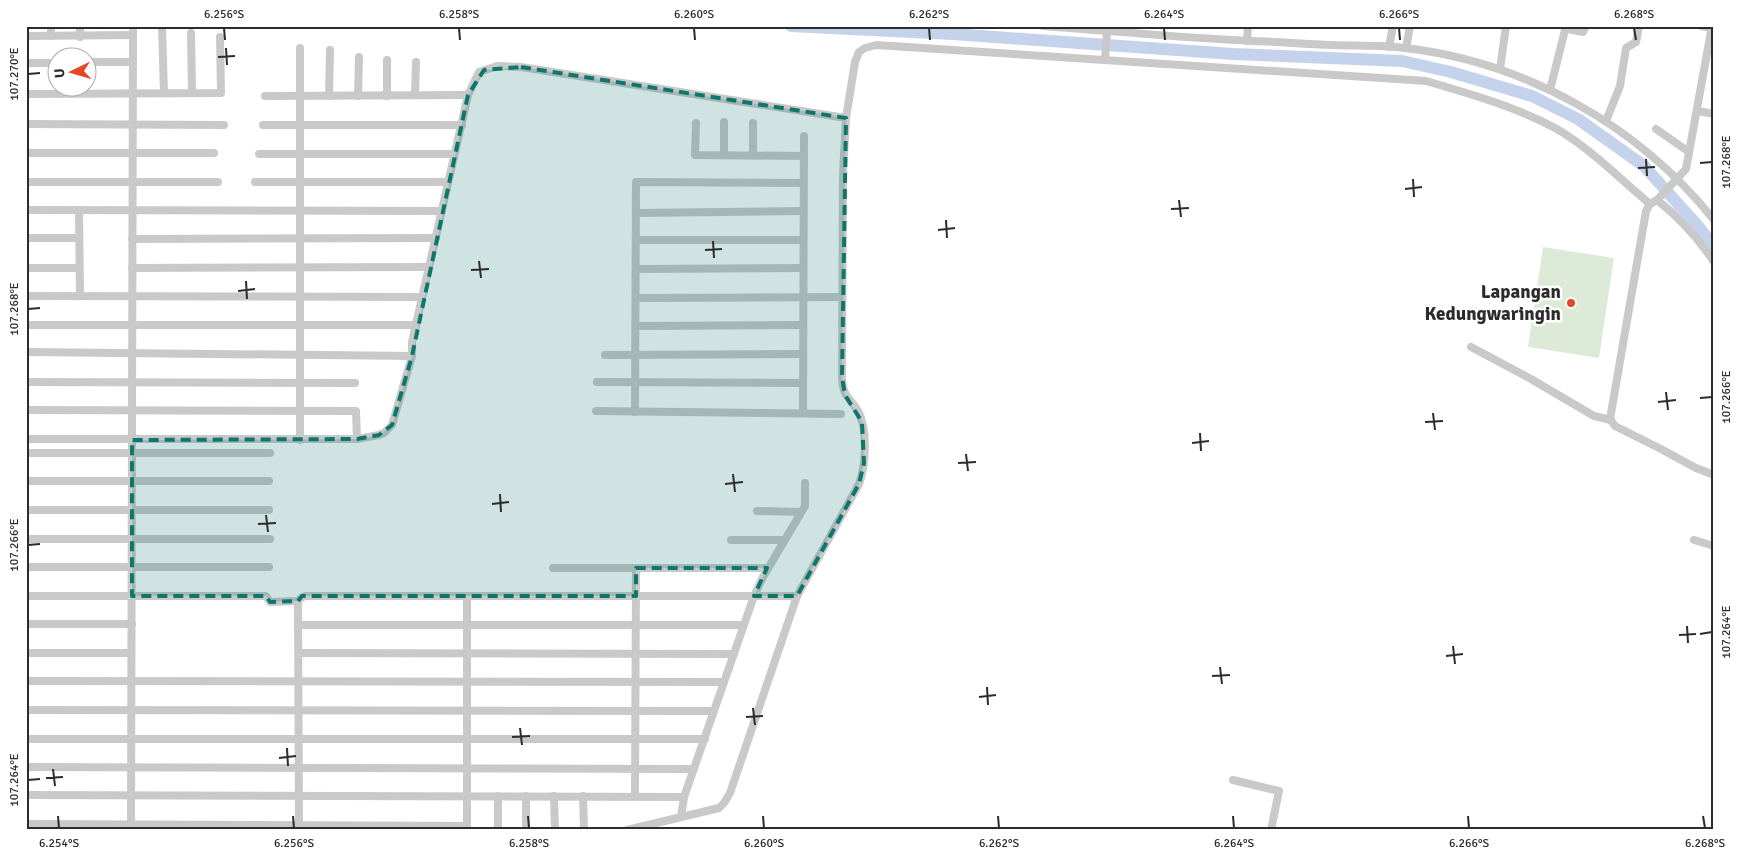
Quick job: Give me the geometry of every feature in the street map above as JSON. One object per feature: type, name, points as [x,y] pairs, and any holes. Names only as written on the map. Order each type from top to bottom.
[{"type":"street","points":[[51,26],[51,36]]},
{"type":"street","points":[[80,26],[80,36]]},
{"type":"street","points":[[162,26],[164,93]]},
{"type":"street","points":[[1042,26],[1247,41],[1389,46],[1453,56],[1500,69],[1550,90],[1606,122],[1631,139],[1714,220]]},
{"type":"street","points":[[1247,41],[1248,26]]},
{"type":"street","points":[[1389,46],[1393,26]]},
{"type":"street","points":[[1406,48],[1410,26]]},
{"type":"street","points":[[1500,69],[1506,26]]},
{"type":"street","points":[[1550,90],[1565,30],[1583,32],[1586,26]]},
{"type":"street","points":[[1606,122],[1620,86],[1625,51],[1636,42],[1640,26]]},
{"type":"street","points":[[1701,26],[1712,27],[1712,41],[1690,152],[1686,169],[1656,199],[1645,218],[1610,418],[1615,426],[1696,468],[1714,475]]},
{"type":"street","points":[[26,36],[80,36],[133,30],[131,827]]},
{"type":"street","points":[[1106,56],[1110,30]]},
{"type":"street","points":[[191,33],[192,93]]},
{"type":"street","points":[[26,94],[221,93],[220,37]]},
{"type":"street","points":[[627,830],[719,808],[724,803],[730,793],[797,596],[863,474],[864,432],[862,422],[858,412],[845,395],[843,389],[842,298],[843,175],[846,118],[855,62],[859,52],[865,48],[876,45],[1106,56],[1426,81],[1495,101],[1555,128],[1670,210],[1699,240],[1714,262]]},
{"type":"street","points":[[300,48],[300,440]]},
{"type":"street","points":[[329,96],[330,50]]},
{"type":"street","points":[[358,96],[359,57]]},
{"type":"street","points":[[387,60],[387,96]]},
{"type":"street","points":[[98,62],[133,62]]},
{"type":"street","points":[[415,95],[416,62]]},
{"type":"street","points":[[26,63],[48,63]]},
{"type":"street","points":[[26,439],[300,440],[357,439],[384,433],[392,425],[412,356],[412,342],[454,154],[468,95],[479,72],[497,66],[521,67],[846,118]]},
{"type":"street","points":[[265,96],[468,95]]},
{"type":"street","points":[[1698,111],[1714,114]]},
{"type":"street","points":[[724,122],[724,155]]},
{"type":"street","points":[[696,123],[696,155],[804,156]]},
{"type":"street","points":[[26,124],[224,124]]},
{"type":"street","points":[[753,124],[753,155]]},
{"type":"street","points":[[263,125],[462,125]]},
{"type":"street","points":[[1656,129],[1690,152]]},
{"type":"street","points":[[803,414],[804,136]]},
{"type":"street","points":[[26,153],[214,153]]},
{"type":"street","points":[[259,154],[454,154]]},
{"type":"street","points":[[26,182],[218,182]]},
{"type":"street","points":[[255,182],[448,182]]},
{"type":"street","points":[[635,412],[636,182],[803,183]]},
{"type":"street","points":[[26,210],[442,211]]},
{"type":"street","points":[[79,210],[80,296]]},
{"type":"street","points":[[636,213],[803,212]]},
{"type":"street","points":[[26,238],[80,238]]},
{"type":"street","points":[[132,239],[436,238]]},
{"type":"street","points":[[636,240],[803,240]]},
{"type":"street","points":[[132,268],[429,267]]},
{"type":"street","points":[[26,268],[80,268]]},
{"type":"street","points":[[636,269],[803,268]]},
{"type":"street","points":[[26,296],[422,297]]},
{"type":"street","points":[[636,298],[842,298]]},
{"type":"street","points":[[26,325],[416,325]]},
{"type":"street","points":[[636,326],[803,325]]},
{"type":"street","points":[[1471,347],[1594,416],[1611,420]]},
{"type":"street","points":[[26,352],[412,356]]},
{"type":"street","points":[[605,355],[803,354]]},
{"type":"street","points":[[26,382],[355,384]]},
{"type":"street","points":[[597,382],[803,383]]},
{"type":"street","points":[[26,410],[356,411],[357,439]]},
{"type":"street","points":[[596,412],[841,414]]},
{"type":"street","points":[[26,453],[270,454]]},
{"type":"street","points":[[26,481],[269,481]]},
{"type":"street","points":[[681,818],[684,797],[743,625],[754,596],[768,568],[805,506],[805,483]]},
{"type":"street","points":[[26,510],[269,510]]},
{"type":"street","points":[[757,511],[801,512]]},
{"type":"street","points":[[26,539],[270,539]]},
{"type":"street","points":[[731,540],[784,540]]},
{"type":"street","points":[[1694,540],[1714,546]]},
{"type":"street","points":[[26,567],[269,567]]},
{"type":"street","points":[[553,568],[768,568]]},
{"type":"street","points":[[636,568],[636,796]]},
{"type":"street","points":[[26,596],[266,596],[270,602],[298,602]]},
{"type":"street","points":[[299,827],[298,602],[305,596],[797,596]]},
{"type":"street","points":[[26,824],[131,827],[467,828],[467,596]]},
{"type":"street","points":[[26,624],[132,624]]},
{"type":"street","points":[[298,625],[743,625]]},
{"type":"street","points":[[26,653],[132,653]]},
{"type":"street","points":[[299,654],[734,654]]},
{"type":"street","points":[[26,681],[724,682]]},
{"type":"street","points":[[26,710],[713,711]]},
{"type":"street","points":[[26,739],[704,739]]},
{"type":"street","points":[[26,767],[694,769]]},
{"type":"street","points":[[1233,780],[1279,791],[1271,830]]},
{"type":"street","points":[[26,796],[684,797]]},
{"type":"street","points":[[498,796],[498,830]]},
{"type":"street","points":[[526,796],[526,830]]},
{"type":"street","points":[[554,796],[555,830]]},
{"type":"street","points":[[584,796],[584,830]]},
{"type":"highlighted area","points":[[521,67],[846,118],[842,377],[845,395],[862,422],[864,463],[859,484],[797,596],[754,596],[767,568],[636,568],[636,596],[302,596],[298,601],[270,602],[266,596],[132,596],[132,440],[357,439],[379,435],[392,425],[412,356],[468,95],[484,70]]},
{"type":"green space","name":"Lapangan Kedungwaringin","points":[[1543,247],[1614,258],[1599,358],[1528,347]]},
{"type":"waterway","points":[[791,26],[953,34],[1233,54],[1402,61],[1451,72],[1532,96],[1578,119],[1644,166],[1698,226],[1714,247]]},
{"type":"place","name":"Lapangan Kedungwaringin","points":[[1571,303]]}]
